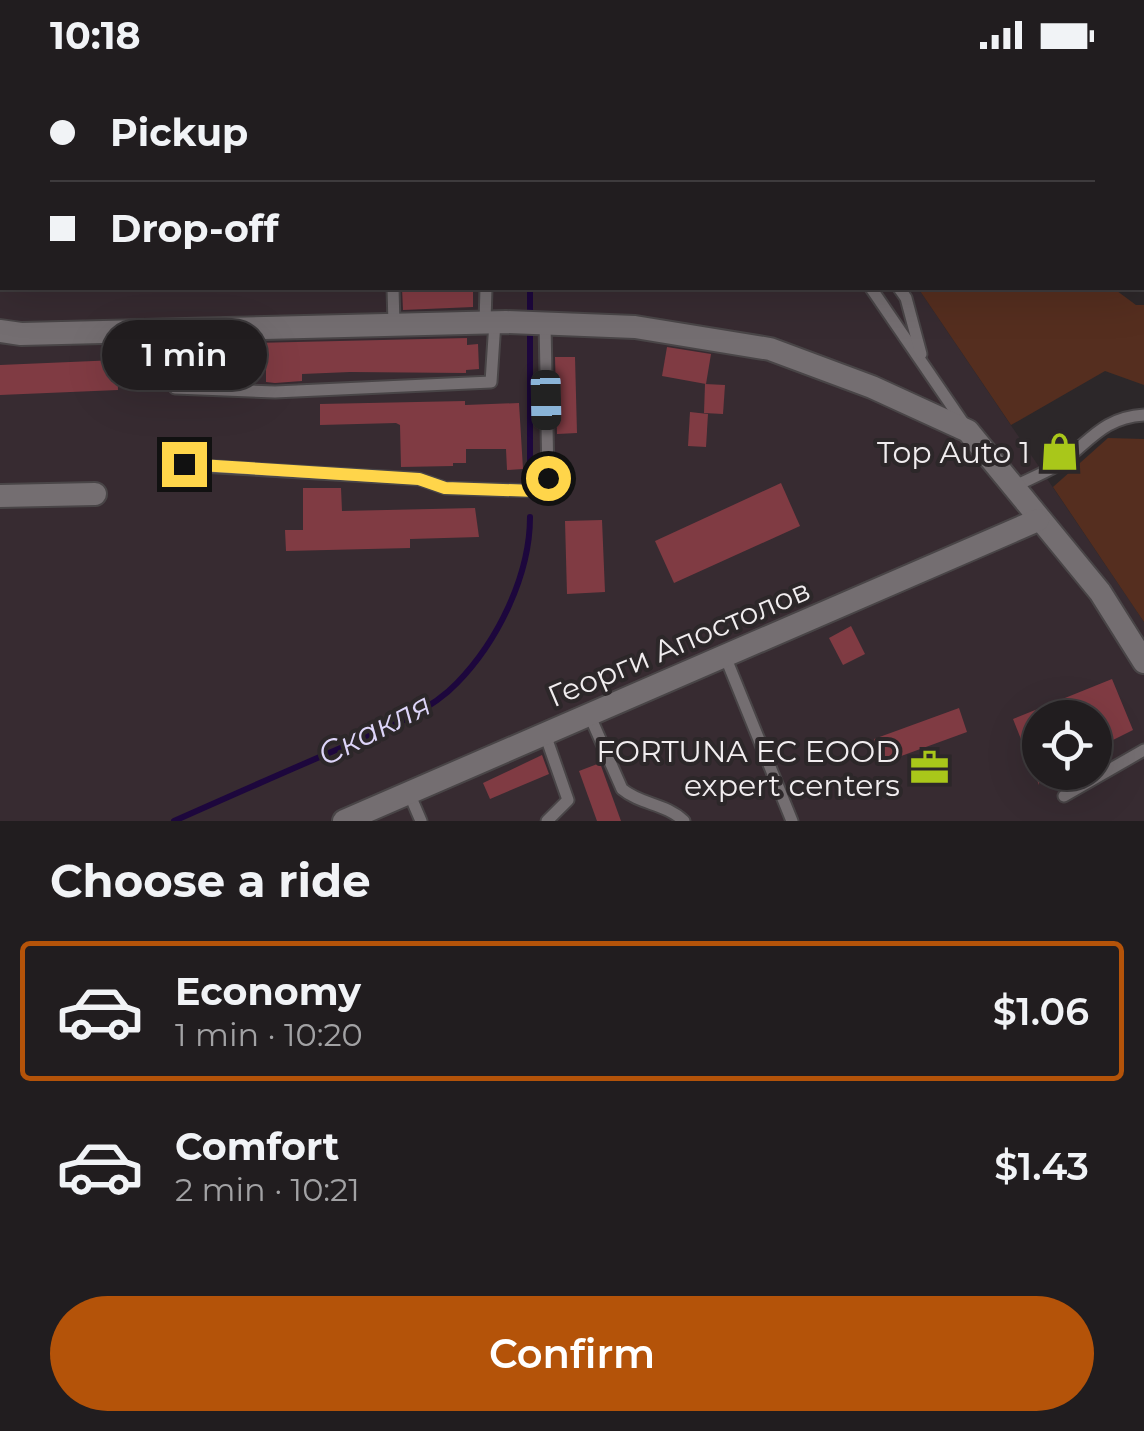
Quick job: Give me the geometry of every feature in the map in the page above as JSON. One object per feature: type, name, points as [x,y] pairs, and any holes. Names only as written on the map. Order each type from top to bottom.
[{"type":"street","points":[[0,331],[21,334],[545,323],[635,327],[770,349],[872,387],[968,430],[1100,592],[1144,662]]},
{"type":"street","points":[[0,496],[95,494]]},
{"type":"street","name":"Георги Апостолов","points":[[344,821],[1038,520]]},
{"type":"lane","points":[[392,290],[394,324]]},
{"type":"lane","points":[[175,388],[275,392],[491,382],[486,290]]},
{"type":"lane","points":[[871,290],[968,430]]},
{"type":"lane","points":[[900,290],[924,362]]},
{"type":"lane","points":[[184,464],[419,479],[445,488],[536,491],[548,478],[545,323]]},
{"type":"lane","points":[[1012,487],[1057,465],[1091,435],[1122,417],[1144,415]]},
{"type":"lane","points":[[725,656],[792,821]]},
{"type":"lane","points":[[590,714],[622,789],[632,797],[673,811],[684,821]]},
{"type":"lane","points":[[545,734],[568,800],[547,821]]},
{"type":"lane","points":[[1064,796],[1144,750]]},
{"type":"lane","points":[[408,793],[421,821]]},
{"type":"shaded area","points":[[0,290],[919,290],[1144,622],[1144,821],[0,821]]},
{"type":"shaded area","points":[[919,290],[1116,290],[1136,305],[1144,305],[1144,385],[1105,371],[1011,425]]},
{"type":"shaded area","points":[[1108,438],[1144,439],[1144,622],[1053,487]]},
{"type":"building","points":[[402,290],[473,290],[473,307],[403,310]]},
{"type":"building","points":[[467,338],[467,345],[478,344],[479,369],[466,373],[302,374],[302,381],[275,383],[266,382],[266,370],[167,373],[166,345]]},
{"type":"building","points":[[667,347],[711,354],[706,384],[662,376]]},
{"type":"building","points":[[555,357],[575,357],[577,433],[557,434]]},
{"type":"building","points":[[117,360],[118,390],[0,395],[0,365]]},
{"type":"building","points":[[705,384],[725,385],[723,414],[704,413]]},
{"type":"building","points":[[465,401],[465,405],[519,403],[523,469],[507,470],[506,449],[466,449],[466,463],[453,466],[401,467],[400,425],[320,425],[320,404]]},
{"type":"building","points":[[690,412],[708,414],[706,447],[688,446]]},
{"type":"building","points":[[781,483],[800,526],[674,583],[655,541]]},
{"type":"building","points":[[303,488],[341,488],[342,511],[475,508],[479,537],[410,539],[410,548],[286,551],[285,530],[303,530]]},
{"type":"building","points":[[602,520],[605,592],[567,594],[565,521]]},
{"type":"building","points":[[851,626],[865,654],[843,665],[829,638]]},
{"type":"building","points":[[1112,679],[1133,730],[1112,740],[1112,700],[1060,700]]},
{"type":"building","points":[[959,708],[967,732],[882,763],[874,739]]},
{"type":"building","points":[[1022,715],[1022,742],[1013,719]]},
{"type":"building","points":[[542,755],[549,774],[490,799],[483,783]]},
{"type":"building","points":[[600,763],[621,821],[597,821],[579,771]]},
{"type":"waterway","name":"Скакля","points":[[530,290],[530,482]]},
{"type":"waterway","name":"Скакля","points":[[174,821],[384,730],[445,694],[486,648],[509,606],[524,562],[530,517]]},
{"type":"place","name":"Top Auto 1","points":[[1060,452]]},
{"type":"place","name":"FORTUNA EC EOOD expert centers","points":[[930,768]]},
{"type":"route","points":[[184,464],[419,479],[445,488],[536,491],[548,478]]}]
